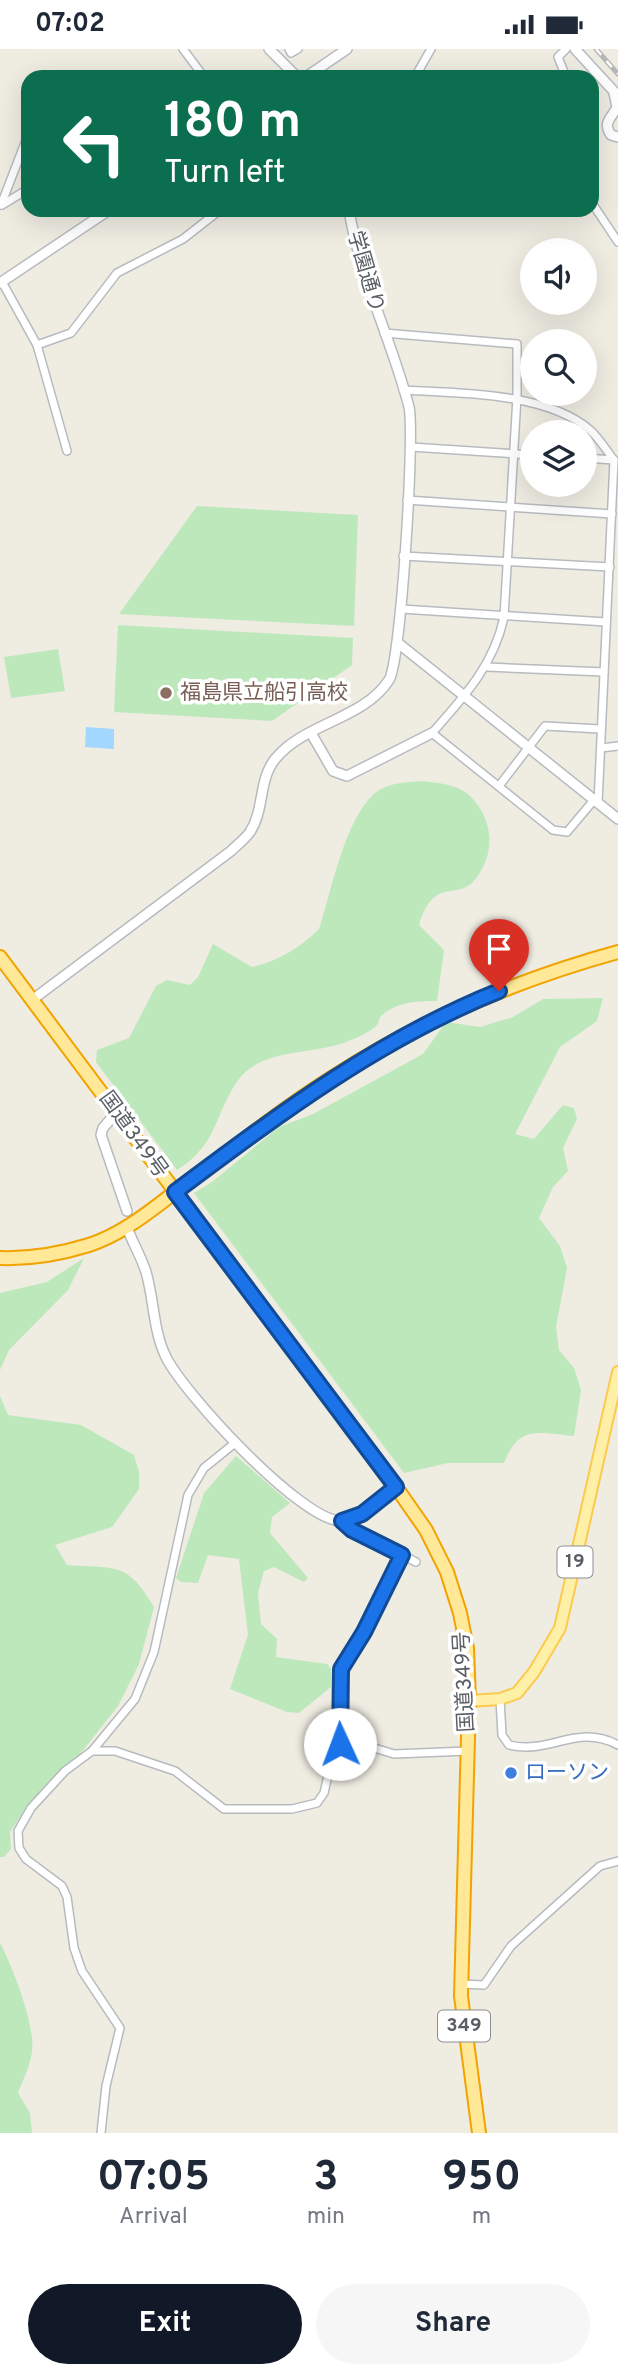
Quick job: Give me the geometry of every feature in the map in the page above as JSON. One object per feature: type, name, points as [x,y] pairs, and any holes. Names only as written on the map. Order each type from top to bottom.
[{"type":"highway","points":[[0,1258],[50,1255],[90,1244],[127,1227],[275,1117],[385,1045],[463,1005],[524,981],[618,952]]},
{"type":"highway","name":"国道349号","points":[[0,957],[396,1487],[426,1530],[455,1592],[467,1648],[470,1700],[462,2013],[479,2133]]},
{"type":"main road","name":"19","points":[[500,1699],[517,1693],[525,1685],[561,1628],[618,1372]]},
{"type":"main road","points":[[470,1700],[500,1699]]},
{"type":"street","points":[[183,49],[199,70]]},
{"type":"street","points":[[269,49],[290,70]]},
{"type":"street","points":[[289,49],[291,53],[298,49]]},
{"type":"street","points":[[316,70],[347,49]]},
{"type":"street","points":[[419,70],[430,49]]},
{"type":"street","points":[[563,70],[558,57],[566,49]]},
{"type":"street","points":[[575,49],[594,70]]},
{"type":"street","points":[[599,76],[615,94],[617,107],[608,120],[607,128],[611,135],[618,137]]},
{"type":"street","points":[[0,205],[21,152]]},
{"type":"street","points":[[0,205],[21,193]]},
{"type":"street","points":[[599,214],[618,242]]},
{"type":"street","points":[[67,451],[37,345],[1,283],[99,217]]},
{"type":"street","points":[[37,345],[71,333],[117,273],[183,239],[211,217]]},
{"type":"street","name":"学園通り","points":[[32,1000],[232,851],[250,832],[260,805],[266,774],[273,761],[282,751],[383,688],[395,665],[411,447],[409,409],[383,333],[350,217]]},
{"type":"street","points":[[311,733],[333,771],[347,776],[432,733],[487,667],[499,643],[504,617],[517,397],[517,344],[383,333]]},
{"type":"street","points":[[403,390],[517,397],[574,419],[591,431],[614,460],[596,801],[567,832],[553,830],[432,733]]},
{"type":"street","points":[[411,447],[520,454]]},
{"type":"street","points":[[597,459],[614,460]]},
{"type":"street","points":[[407,500],[612,515]]},
{"type":"street","points":[[403,556],[610,566]]},
{"type":"street","points":[[401,610],[606,622]]},
{"type":"street","points":[[398,643],[531,746],[618,819]]},
{"type":"street","points":[[487,667],[604,672]]},
{"type":"street","points":[[499,786],[545,726],[600,729]]},
{"type":"street","points":[[600,748],[618,746]]},
{"type":"street","points":[[116,1113],[103,1128],[101,1136],[127,1211]]},
{"type":"street","points":[[127,1227],[145,1270],[166,1357],[184,1384],[235,1443],[269,1477],[326,1517],[342,1521],[352,1530],[416,1562]]},
{"type":"street","points":[[101,2133],[106,2086],[120,2028],[82,1971],[74,1948],[68,1897],[62,1886],[26,1859],[16,1841],[18,1831],[38,1799],[65,1771],[92,1751],[135,1699],[154,1652],[188,1495],[204,1468],[235,1443]]},
{"type":"street","points":[[342,1521],[362,1514],[396,1487]]},
{"type":"street","points":[[92,1751],[115,1751],[175,1771],[225,1809],[292,1809],[317,1803],[324,1793],[331,1762],[340,1744],[341,1669],[364,1632],[402,1555]]},
{"type":"street","points":[[500,1699],[502,1735],[509,1745],[524,1748],[591,1735],[618,1745]]},
{"type":"street","points":[[340,1744],[355,1742],[394,1755],[468,1751]]},
{"type":"street","points":[[461,1984],[484,1985],[511,1946],[600,1867],[618,1861]]},
{"type":"green space","points":[[197,506],[358,515],[354,626],[119,614]]},
{"type":"green space","points":[[118,625],[353,638],[352,665],[272,721],[114,712]]},
{"type":"green space","points":[[58,649],[65,691],[11,698],[4,657]]},
{"type":"green space","points":[[422,781],[452,786],[468,794],[482,812],[489,834],[487,856],[477,877],[462,889],[439,894],[432,899],[419,925],[444,950],[437,1001],[400,1005],[381,1016],[374,1028],[350,1041],[258,1063],[239,1079],[201,1150],[177,1170],[96,1062],[97,1050],[129,1038],[156,986],[167,980],[190,985],[198,977],[213,944],[252,967],[280,957],[304,942],[319,929],[347,838],[364,805],[385,787]]},
{"type":"green space","points":[[603,998],[597,1021],[560,1047],[515,1134],[534,1139],[563,1105],[574,1108],[577,1119],[563,1148],[568,1171],[553,1187],[539,1218],[560,1246],[567,1268],[556,1327],[559,1350],[574,1368],[581,1390],[574,1436],[540,1433],[523,1437],[516,1442],[504,1463],[448,1463],[404,1473],[194,1193],[212,1182],[279,1127],[313,1114],[423,1054],[446,1022],[480,1027],[513,1017],[543,999]]},
{"type":"green space","points":[[84,1258],[68,1290],[9,1350],[0,1370],[0,1293],[47,1282]]},
{"type":"green space","points":[[0,1396],[8,1415],[81,1425],[134,1455],[139,1472],[139,1489],[112,1527],[55,1545],[67,1565],[109,1568],[128,1575],[145,1592],[154,1607],[139,1664],[118,1706],[80,1754],[29,1803],[10,1832],[11,1849],[4,1857],[0,1857]]},
{"type":"green space","points":[[236,1456],[290,1503],[272,1517],[270,1533],[308,1578],[304,1582],[274,1567],[264,1571],[258,1593],[261,1624],[277,1639],[276,1657],[327,1664],[331,1669],[331,1687],[299,1713],[287,1712],[230,1689],[248,1635],[239,1559],[208,1555],[198,1583],[181,1582],[176,1578],[204,1493]]},
{"type":"green space","points":[[0,1943],[11,1966],[30,2028],[32,2052],[18,2093],[30,2113],[32,2133],[0,2133]]},
{"type":"water","points":[[86,727],[114,729],[114,749],[85,747]]},
{"type":"railway","points":[[596,49],[618,74]]},
{"type":"place","name":"福島県立船引高校","points":[[166,693]]},
{"type":"place","name":"ローソン","points":[[511,1773]]},
{"type":"route","points":[[340,1744],[341,1669],[364,1632],[402,1555],[352,1530],[342,1521],[362,1514],[396,1487],[175,1192],[331,1078],[451,1010],[499,991]]}]
